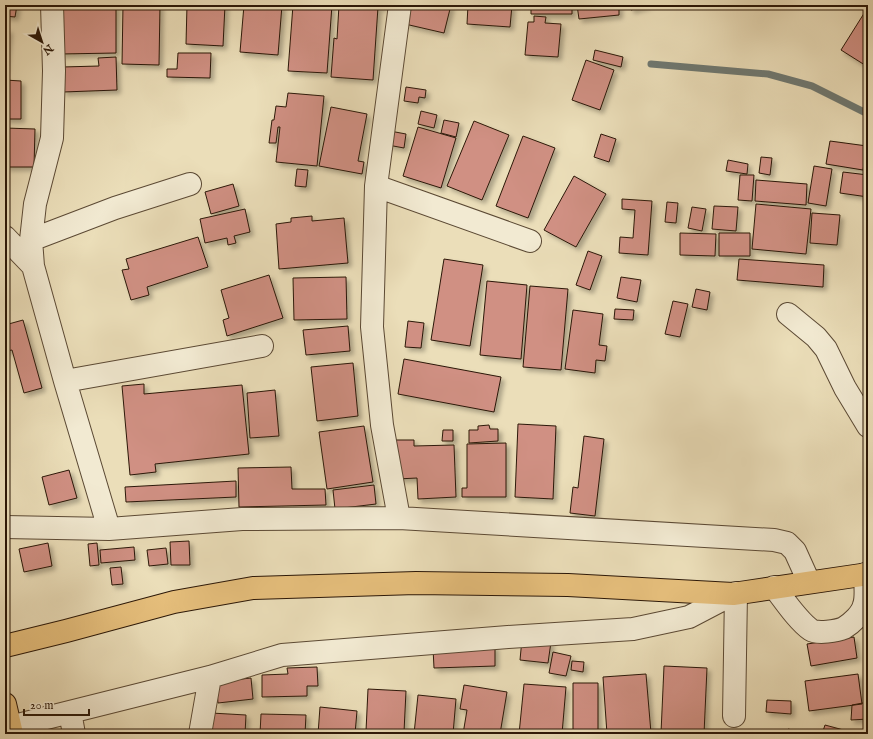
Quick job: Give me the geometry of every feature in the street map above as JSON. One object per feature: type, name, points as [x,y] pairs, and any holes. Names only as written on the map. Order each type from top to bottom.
[{"type":"main road","points":[[5,646],[174,602],[253,588],[416,583],[553,585],[734,594],[867,574]]},
{"type":"main road","points":[[5,704],[11,730]]},
{"type":"street","points":[[52,5],[54,71],[52,138],[35,204],[31,240],[33,266],[109,529]]},
{"type":"street","points":[[399,518],[382,425],[372,327],[376,186],[400,5]]},
{"type":"street","points":[[31,240],[115,208],[190,184]]},
{"type":"street","points":[[376,186],[530,240]]},
{"type":"street","points":[[5,237],[33,266]]},
{"type":"street","points":[[788,314],[816,337],[826,349],[868,426]]},
{"type":"street","points":[[65,381],[262,346]]},
{"type":"street","points":[[5,527],[109,529],[242,519],[399,518],[774,540],[787,543],[795,551],[809,582]]},
{"type":"street","points":[[774,587],[804,624],[812,631],[823,632],[843,628],[860,613],[864,605],[867,574]]},
{"type":"street","points":[[11,730],[70,712],[210,677],[282,655],[508,637],[633,629],[689,616],[734,594],[734,716]]},
{"type":"street","points":[[200,734],[210,677]]},
{"type":"street","points":[[70,712],[74,734]]},
{"type":"building","points":[[5,5],[17,5],[15,17],[5,16]]},
{"type":"building","points":[[60,5],[116,5],[116,53],[60,54]]},
{"type":"building","points":[[123,5],[160,5],[159,65],[122,64]]},
{"type":"building","points":[[187,5],[225,5],[223,46],[186,44]]},
{"type":"building","points":[[244,5],[282,5],[278,55],[240,52]]},
{"type":"building","points":[[293,5],[332,5],[327,73],[288,71]]},
{"type":"building","points":[[339,5],[384,5],[384,7],[378,7],[373,80],[331,77],[334,38],[337,39]]},
{"type":"building","points":[[410,5],[451,5],[444,33],[405,24]]},
{"type":"building","points":[[468,5],[512,5],[510,27],[467,24]]},
{"type":"building","points":[[531,5],[572,5],[572,14],[531,14]]},
{"type":"building","points":[[577,5],[619,5],[619,15],[579,19]]},
{"type":"building","points":[[630,5],[649,5],[631,10]]},
{"type":"building","points":[[868,7],[868,67],[841,50]]},
{"type":"building","points":[[534,16],[546,17],[545,23],[561,24],[558,57],[525,55],[528,22],[534,22]]},
{"type":"building","points":[[5,29],[9,30],[5,69]]},
{"type":"building","points":[[595,50],[623,57],[621,67],[593,60]]},
{"type":"building","points":[[178,53],[211,53],[210,78],[167,77],[167,69],[177,69]]},
{"type":"building","points":[[116,57],[117,90],[63,92],[62,67],[99,66],[98,58]]},
{"type":"building","points":[[586,60],[614,70],[600,110],[572,100]]},
{"type":"building","points":[[5,80],[21,81],[21,119],[5,119]]},
{"type":"building","points":[[406,87],[426,90],[425,98],[419,97],[418,103],[404,101]]},
{"type":"building","points":[[288,93],[324,96],[317,166],[276,162],[280,127],[278,127],[276,143],[269,143],[272,120],[274,120],[276,106],[286,107]]},
{"type":"building","points":[[331,107],[367,114],[358,161],[364,162],[362,174],[319,166]]},
{"type":"building","points":[[421,111],[437,115],[434,128],[418,124]]},
{"type":"building","points":[[444,120],[459,123],[456,137],[441,133]]},
{"type":"building","points":[[474,121],[509,135],[482,200],[447,186]]},
{"type":"building","points":[[418,127],[456,138],[441,188],[403,176]]},
{"type":"building","points":[[5,128],[35,129],[34,167],[5,167]]},
{"type":"building","points":[[390,131],[406,134],[404,148],[388,145]]},
{"type":"building","points":[[601,134],[616,139],[609,162],[594,157]]},
{"type":"building","points":[[523,136],[555,148],[528,218],[496,206]]},
{"type":"building","points":[[830,141],[867,146],[863,170],[826,164]]},
{"type":"building","points":[[761,157],[772,158],[770,175],[759,173]]},
{"type":"building","points":[[728,160],[748,164],[747,174],[726,171]]},
{"type":"building","points":[[814,166],[832,169],[826,206],[808,203]]},
{"type":"building","points":[[297,169],[308,170],[306,187],[295,186]]},
{"type":"building","points":[[843,172],[868,175],[868,197],[840,193]]},
{"type":"building","points":[[740,175],[754,175],[752,201],[738,200]]},
{"type":"building","points":[[574,176],[606,194],[576,247],[544,230]]},
{"type":"building","points":[[756,180],[807,184],[806,205],[755,201]]},
{"type":"building","points":[[233,184],[239,206],[211,214],[205,192]]},
{"type":"building","points":[[622,199],[652,201],[648,255],[619,253],[620,237],[633,238],[635,210],[622,209]]},
{"type":"building","points":[[667,202],[678,203],[676,223],[665,222]]},
{"type":"building","points":[[756,204],[811,209],[806,254],[752,249]]},
{"type":"building","points":[[714,206],[738,207],[736,231],[712,229]]},
{"type":"building","points":[[692,207],[706,209],[702,231],[688,228]]},
{"type":"building","points":[[245,209],[250,232],[234,236],[236,243],[228,245],[227,238],[205,243],[200,219]]},
{"type":"building","points":[[812,213],[840,215],[837,245],[810,243]]},
{"type":"building","points":[[312,216],[312,221],[344,218],[348,263],[279,269],[276,224],[291,222],[291,218]]},
{"type":"building","points":[[680,233],[716,234],[715,256],[680,255]]},
{"type":"building","points":[[719,233],[750,233],[750,256],[719,256]]},
{"type":"building","points":[[198,237],[208,267],[147,287],[149,295],[131,300],[122,270],[129,269],[126,259]]},
{"type":"building","points":[[588,251],[602,256],[590,290],[576,285]]},
{"type":"building","points":[[444,259],[483,265],[470,346],[431,340]]},
{"type":"building","points":[[739,259],[824,265],[823,287],[737,280]]},
{"type":"building","points":[[269,275],[283,318],[227,336],[223,320],[229,318],[221,290]]},
{"type":"building","points":[[346,277],[347,319],[294,320],[293,278]]},
{"type":"building","points":[[621,277],[641,280],[637,302],[617,298]]},
{"type":"building","points":[[487,281],[527,285],[521,359],[480,355]]},
{"type":"building","points":[[530,286],[568,289],[561,370],[523,367]]},
{"type":"building","points":[[696,289],[710,292],[707,310],[692,307]]},
{"type":"building","points":[[673,301],[688,304],[680,337],[665,334]]},
{"type":"building","points":[[615,309],[634,310],[633,320],[614,319]]},
{"type":"building","points":[[573,310],[603,314],[599,345],[607,346],[605,361],[596,360],[595,373],[565,369]]},
{"type":"building","points":[[23,320],[42,388],[24,393],[12,350],[7,351],[5,344],[5,325]]},
{"type":"building","points":[[408,321],[424,323],[421,348],[405,347]]},
{"type":"building","points":[[348,326],[350,351],[306,355],[303,330]]},
{"type":"building","points":[[404,359],[501,377],[494,412],[398,394]]},
{"type":"building","points":[[353,363],[358,416],[317,421],[311,367]]},
{"type":"building","points":[[144,384],[144,394],[242,385],[249,454],[155,464],[156,472],[130,475],[122,386]]},
{"type":"building","points":[[275,390],[279,436],[250,438],[247,393]]},
{"type":"building","points":[[518,424],[556,426],[553,499],[515,497]]},
{"type":"building","points":[[489,425],[490,429],[498,429],[498,441],[469,443],[469,430],[478,430],[478,426]]},
{"type":"building","points":[[364,426],[373,482],[327,489],[319,432]]},
{"type":"building","points":[[443,430],[453,430],[453,441],[442,441]]},
{"type":"building","points":[[584,436],[604,439],[595,516],[570,513],[573,487],[578,488]]},
{"type":"building","points":[[395,440],[414,440],[414,446],[454,445],[456,497],[418,499],[417,478],[397,479]]},
{"type":"building","points":[[506,443],[506,497],[462,497],[462,488],[467,488],[467,444]]},
{"type":"building","points":[[291,467],[292,489],[325,489],[326,505],[239,507],[238,468]]},
{"type":"building","points":[[69,470],[77,498],[49,505],[42,477]]},
{"type":"building","points":[[236,481],[236,497],[126,502],[125,487]]},
{"type":"building","points":[[374,485],[376,504],[335,509],[333,490]]},
{"type":"building","points":[[189,541],[190,565],[171,565],[170,542]]},
{"type":"building","points":[[48,543],[52,566],[24,572],[19,549]]},
{"type":"building","points":[[97,543],[99,565],[90,566],[88,544]]},
{"type":"building","points":[[134,547],[135,560],[101,563],[100,550]]},
{"type":"building","points":[[166,548],[168,564],[149,566],[147,550]]},
{"type":"building","points":[[121,567],[123,584],[112,585],[110,568]]},
{"type":"building","points":[[854,637],[857,658],[811,666],[807,644]]},
{"type":"building","points":[[522,639],[551,642],[548,663],[520,660]]},
{"type":"building","points":[[495,646],[495,666],[434,668],[433,648]]},
{"type":"building","points":[[553,652],[571,656],[566,676],[549,673]]},
{"type":"building","points":[[572,661],[584,662],[583,672],[571,670]]},
{"type":"building","points":[[664,666],[707,668],[704,734],[661,733]]},
{"type":"building","points":[[317,667],[318,686],[307,686],[307,696],[262,697],[262,675],[288,674],[287,668]]},
{"type":"building","points":[[646,674],[651,733],[607,734],[603,677]]},
{"type":"building","points":[[858,674],[862,704],[809,711],[805,681]]},
{"type":"building","points":[[251,678],[253,699],[218,703],[216,682]]},
{"type":"building","points":[[573,683],[598,683],[598,734],[573,734]]},
{"type":"building","points":[[524,684],[566,687],[562,734],[519,734]]},
{"type":"building","points":[[464,685],[507,692],[500,734],[463,734],[467,710],[460,709]]},
{"type":"building","points":[[368,689],[406,691],[404,732],[366,731]]},
{"type":"building","points":[[418,695],[456,699],[453,734],[414,734]]},
{"type":"building","points":[[767,700],[791,701],[791,714],[766,712]]},
{"type":"building","points":[[868,702],[868,719],[851,720],[852,705]]},
{"type":"building","points":[[320,707],[357,711],[355,734],[318,734]]},
{"type":"building","points":[[211,713],[246,715],[245,734],[210,734]]},
{"type":"building","points":[[261,714],[306,715],[305,734],[260,734]]},
{"type":"building","points":[[825,725],[851,732],[850,734],[822,734]]},
{"type":"building","points":[[788,729],[810,734],[787,734]]},
{"type":"waterway","points":[[651,64],[768,74],[812,86],[868,114]]}]
